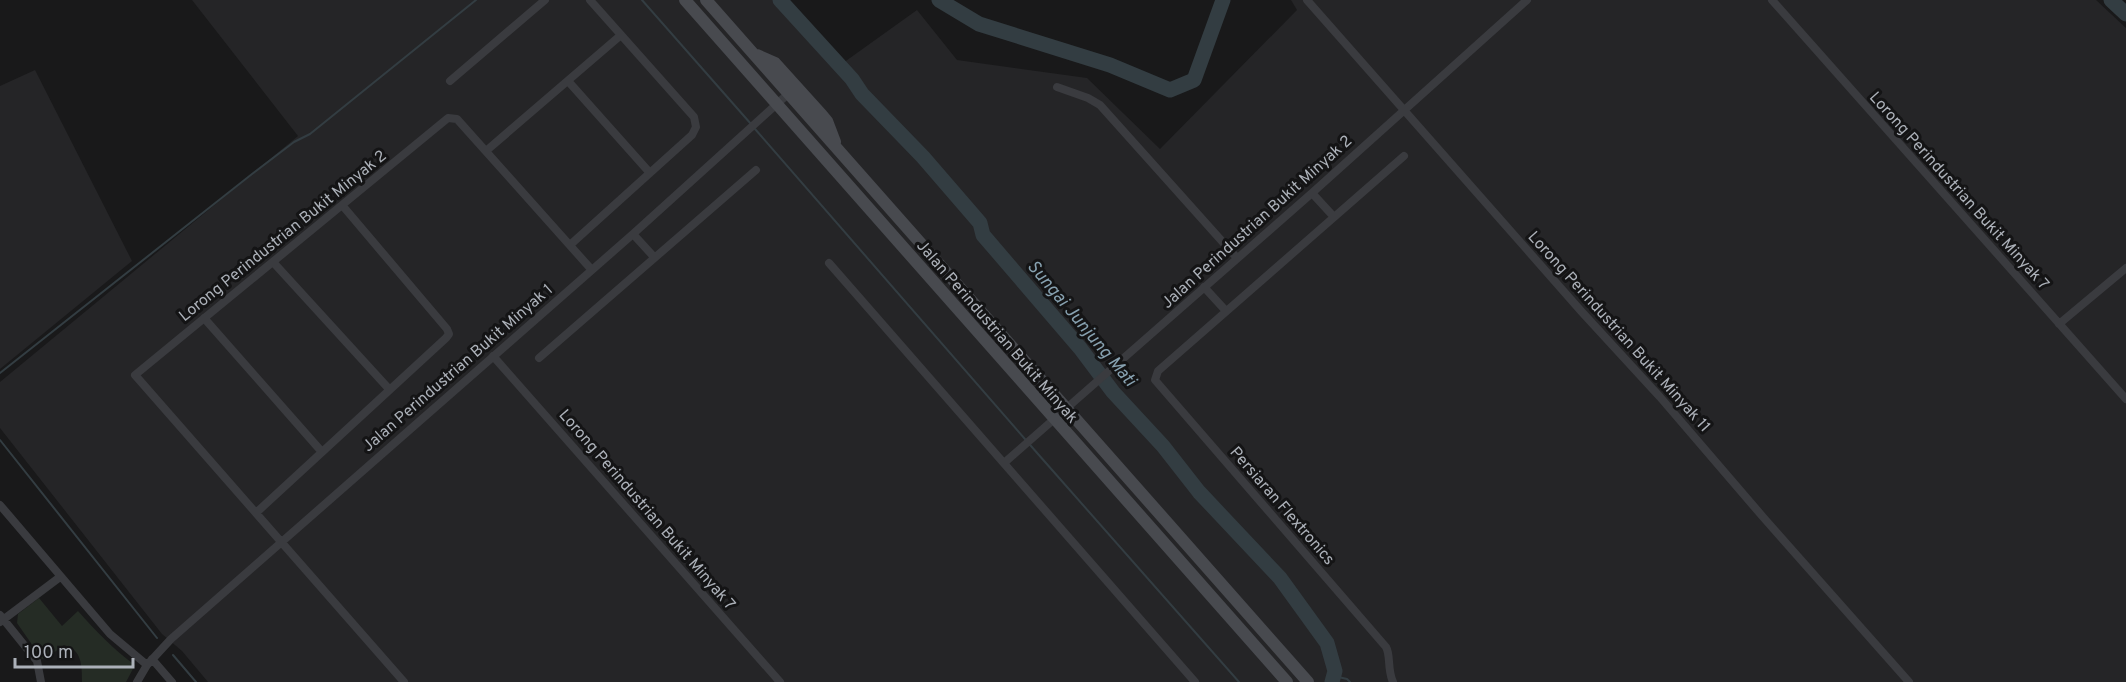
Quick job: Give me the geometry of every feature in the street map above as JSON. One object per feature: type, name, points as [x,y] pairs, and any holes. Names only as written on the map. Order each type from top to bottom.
[{"type":"main road","name":"Jalan Perindustrian Bukit Minyak","points":[[685,0],[1287,682]]},
{"type":"main road","name":"Jalan Perindustrian Bukit Minyak","points":[[706,0],[1305,679]]},
{"type":"main road","points":[[753,53],[774,63],[822,115],[838,151]]},
{"type":"street","points":[[450,81],[545,0]]},
{"type":"street","points":[[570,245],[692,135],[696,127],[694,117],[590,0]]},
{"type":"street","name":"Lorong Perindustrian Bukit Minyak 11","points":[[1307,0],[1910,682]]},
{"type":"street","name":"Jalan Perindustrian Bukit Minyak 2","points":[[1004,463],[1312,193],[1527,0]]},
{"type":"street","name":"Lorong Perindustrian Bukit Minyak 7","points":[[1772,0],[2126,399]]},
{"type":"street","points":[[591,269],[486,151],[621,35]]},
{"type":"street","points":[[568,81],[650,173]]},
{"type":"street","points":[[1057,87],[1088,98],[1100,105],[1237,258]]},
{"type":"street","name":"Jalan Perindustrian Bukit Minyak 1","points":[[137,682],[150,662],[171,639],[633,234],[788,94]]},
{"type":"street","name":"Lorong Perindustrian Bukit Minyak 2","points":[[257,512],[135,375],[448,118],[457,119],[486,151]]},
{"type":"street","name":"Persiaran Flextronics","points":[[1393,682],[1388,672],[1389,651],[1156,375],[1404,156]]},
{"type":"street","points":[[539,358],[756,170]]},
{"type":"street","points":[[1312,193],[1334,217]]},
{"type":"street","points":[[342,205],[449,334],[257,512],[404,682]]},
{"type":"street","points":[[633,234],[654,257]]},
{"type":"street","points":[[273,262],[389,389]]},
{"type":"street","points":[[829,263],[1195,682]]},
{"type":"street","points":[[2059,324],[2126,268]]},
{"type":"street","points":[[1204,287],[1226,311]]},
{"type":"street","points":[[204,318],[322,452]]},
{"type":"street","name":"Lorong Perindustrian Bukit Minyak 7","points":[[493,356],[780,682]]},
{"type":"street","points":[[0,505],[110,634],[150,662],[167,680]]},
{"type":"street","points":[[41,682],[37,661],[1,619],[60,577]]},
{"type":"shaded area","points":[[192,0],[780,0],[843,63],[917,10],[957,60],[1087,78],[1160,149],[1297,10],[1291,0],[2096,0],[2126,28],[2126,682],[208,682],[182,651],[162,634],[0,428],[0,382],[298,136]]},
{"type":"shaded area","points":[[35,70],[132,261],[0,369],[0,86]]},
{"type":"shaded area","points":[[39,598],[62,626],[78,611],[105,640],[135,665],[126,682],[82,682],[78,654],[64,645],[42,659],[17,623],[18,614]]},
{"type":"waterway","points":[[0,373],[252,174],[294,142],[310,134],[476,0]]},
{"type":"waterway","points":[[642,0],[751,124]]},
{"type":"waterway","name":"Sungai Junjung Mati","points":[[780,0],[852,79],[862,94],[923,157],[980,223],[983,235],[1080,348],[1113,392],[1163,446],[1199,492],[1280,578],[1327,643],[1335,671],[1332,682]]},
{"type":"waterway","points":[[939,0],[979,24],[1110,65],[1170,90],[1194,80],[1223,0]]},
{"type":"waterway","points":[[2111,0],[2126,14]]},
{"type":"waterway","points":[[755,129],[1239,682]]},
{"type":"waterway","points":[[0,440],[157,638]]},
{"type":"waterway","points":[[173,655],[196,682]]},
{"type":"waterway","points":[[1334,676],[1350,682]]}]
